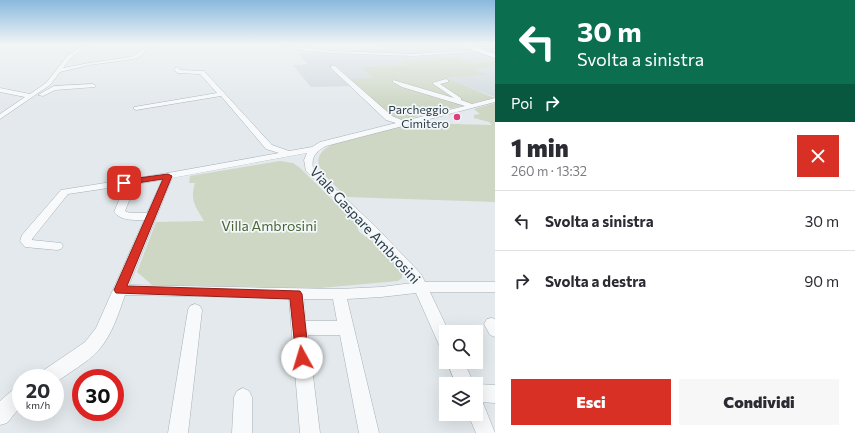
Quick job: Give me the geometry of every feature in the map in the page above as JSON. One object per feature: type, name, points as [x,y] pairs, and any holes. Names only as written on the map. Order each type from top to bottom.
[{"type":"street","points":[[0,117],[48,84],[62,65]]},
{"type":"street","points":[[58,70],[83,65]]},
{"type":"street","points":[[333,67],[389,118],[404,123]]},
{"type":"street","points":[[177,69],[179,72],[202,72],[269,148],[289,153]]},
{"type":"street","points":[[395,81],[404,86],[472,105]]},
{"type":"street","points":[[446,81],[435,83],[456,98],[472,105]]},
{"type":"street","points":[[11,110],[23,106],[52,89],[93,86]]},
{"type":"street","points":[[0,90],[31,96]]},
{"type":"street","points":[[136,108],[222,94]]},
{"type":"street","name":"Viale Gaspare Ambrosini","points":[[439,327],[416,277],[372,230],[309,169],[308,158],[313,149],[323,144],[495,100]]},
{"type":"street","points":[[57,246],[29,244],[26,241],[26,238],[65,192],[168,176],[313,149]]},
{"type":"street","points":[[60,369],[91,347],[109,320],[150,216],[168,176]]},
{"type":"street","points":[[128,191],[119,212],[122,215],[127,216],[150,216]]},
{"type":"street","points":[[120,290],[339,294],[381,292],[421,287],[495,288]]},
{"type":"street","points":[[296,294],[310,433]]},
{"type":"street","points":[[339,294],[369,433]]},
{"type":"street","points":[[178,433],[196,310]]},
{"type":"street","points":[[299,328],[346,328]]},
{"type":"street","points":[[483,393],[495,394]]},
{"type":"street","points":[[242,433],[243,397]]},
{"type":"street","points":[[0,416],[12,401]]},
{"type":"street","points":[[481,421],[486,433]]},
{"type":"shaded area","points":[[293,65],[403,65],[361,67],[375,78],[357,86],[311,87]]},
{"type":"shaded area","points":[[495,67],[495,97],[445,78],[486,75],[472,69]]},
{"type":"green space","points":[[402,65],[495,65],[495,67],[473,69],[487,75],[446,78],[495,98],[402,120],[391,117],[350,79],[374,78],[361,67]]},
{"type":"green space","points":[[495,103],[495,202],[347,197],[332,183],[321,169],[319,162],[320,155],[326,148],[338,142],[416,123],[492,125],[489,122],[474,118],[474,115],[480,114],[474,109]]},
{"type":"green space","name":"Villa Ambrosini","points":[[280,161],[293,163],[299,167],[356,223],[359,232],[383,249],[402,274],[402,278],[398,281],[320,288],[152,285],[137,272],[156,222],[204,221],[194,203],[193,194],[195,183],[189,183],[190,176]]},
{"type":"place","name":"Parcheggio Cimitero","points":[[457,117]]},
{"type":"route","points":[[124,183],[168,176],[120,290],[296,294],[302,358]]}]
